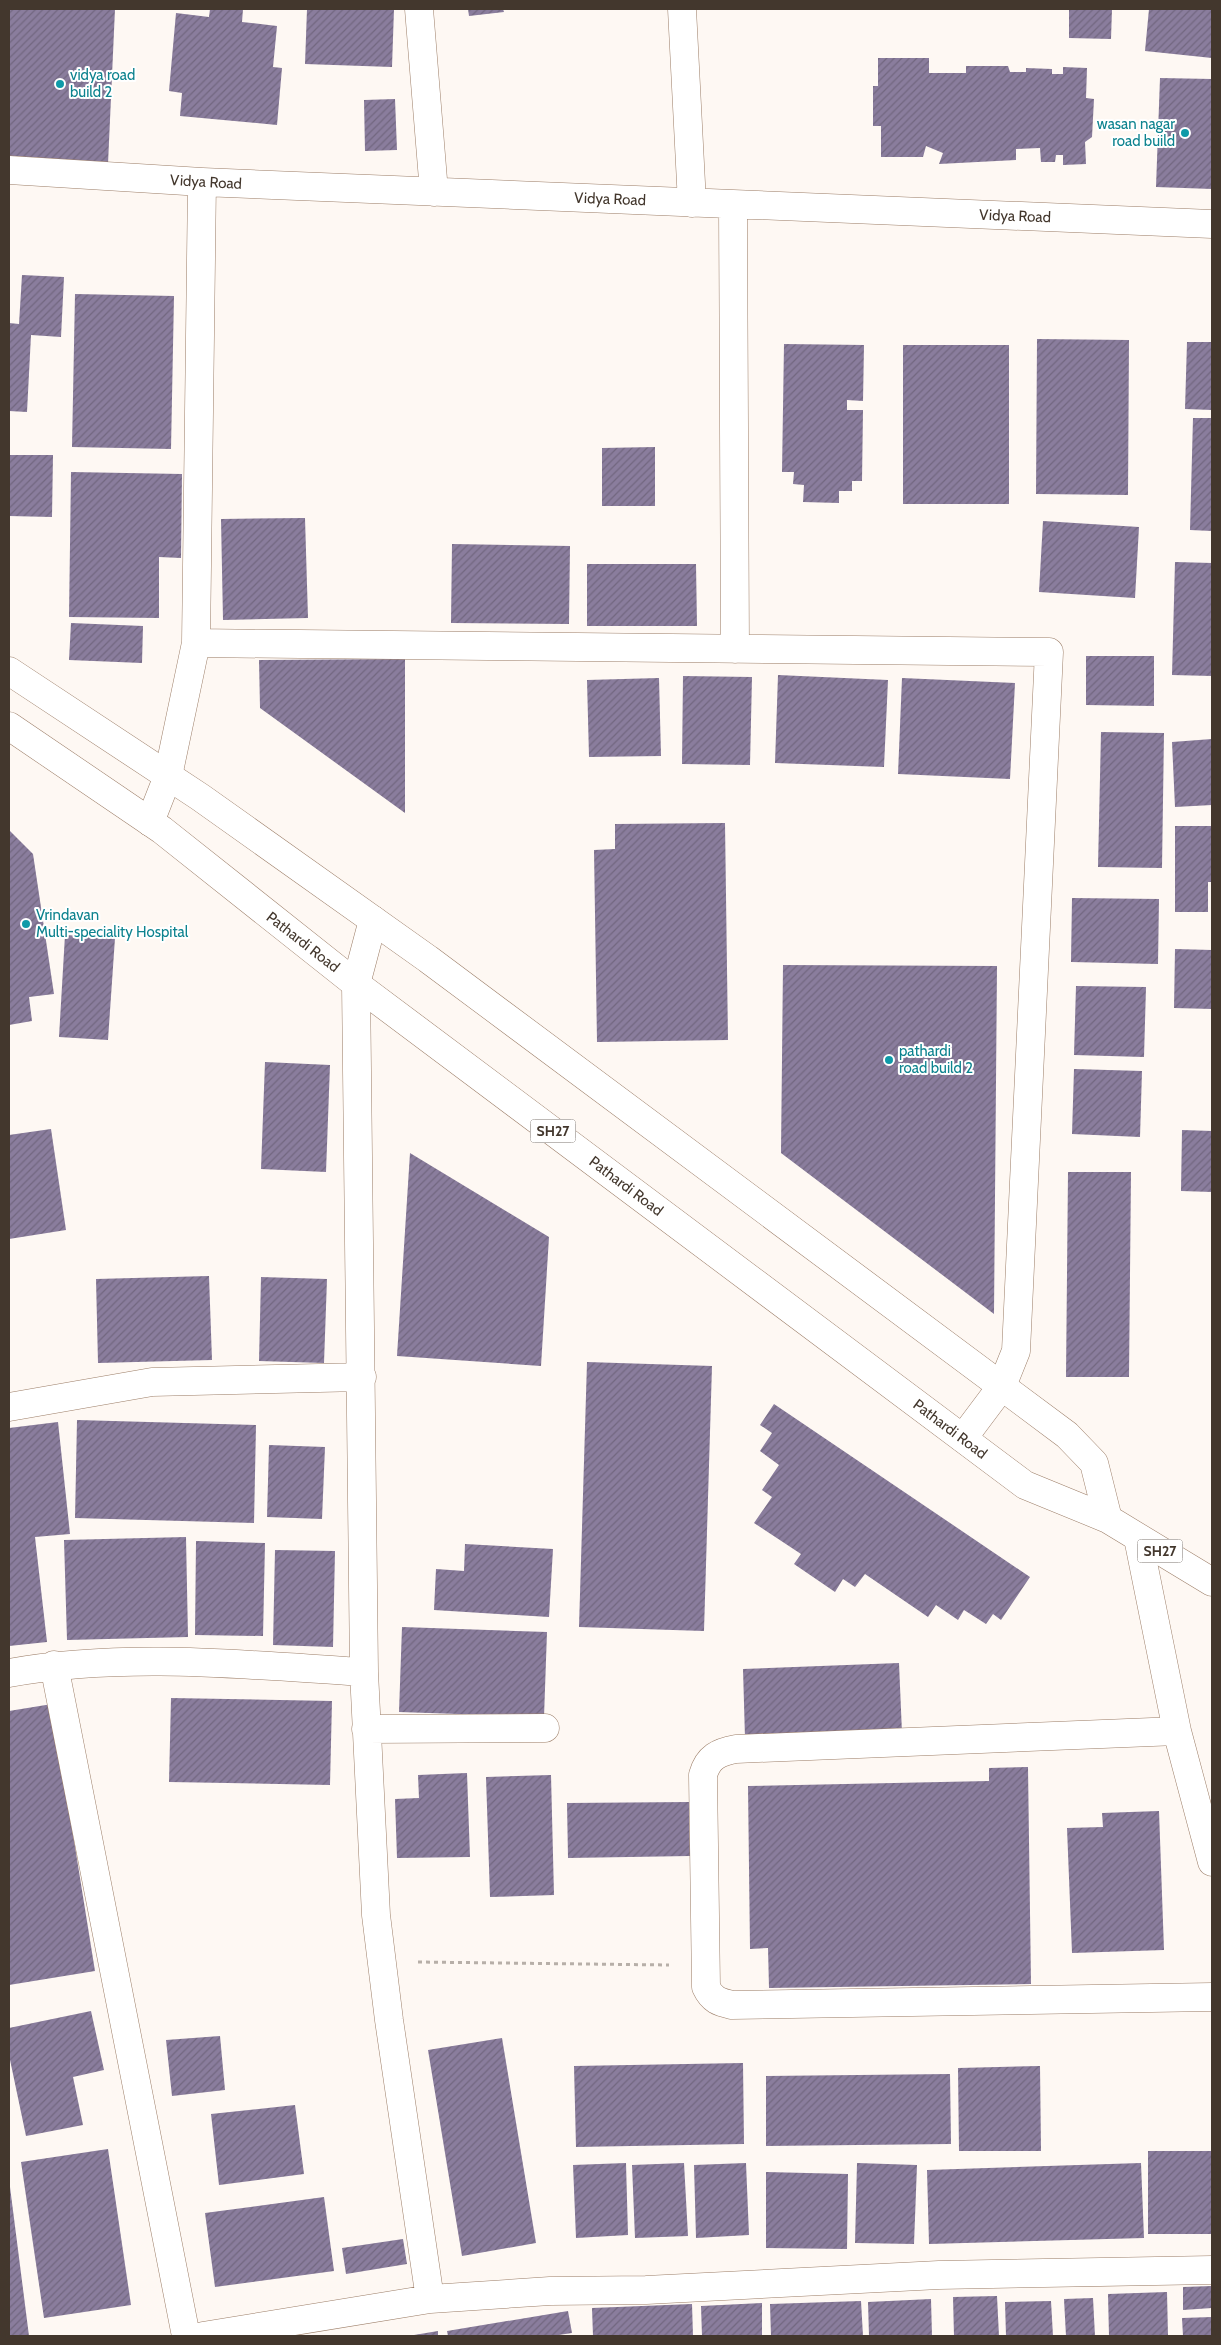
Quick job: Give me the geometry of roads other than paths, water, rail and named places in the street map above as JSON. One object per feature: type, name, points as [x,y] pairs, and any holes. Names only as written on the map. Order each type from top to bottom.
[{"type":"street","points":[[419,9],[434,192]]},
{"type":"street","points":[[682,9],[692,203]]},
{"type":"street","name":"Vidya Road","points":[[9,170],[202,182],[1212,224]]},
{"type":"street","points":[[150,822],[168,776],[196,643],[202,182]]},
{"type":"street","points":[[733,204],[735,650]]},
{"type":"street","points":[[196,643],[1049,652],[1016,1351],[1002,1386],[963,1438]]},
{"type":"street","points":[[9,671],[168,776],[373,920],[1067,1435],[1094,1462],[1108,1519]]},
{"type":"street","name":"Pathardi Road","points":[[9,726],[150,822],[356,984],[1025,1485],[1108,1519],[1212,1582]]},
{"type":"street","points":[[373,920],[356,984],[366,1729],[376,1916],[430,2299]]},
{"type":"street","points":[[9,1407],[152,1382],[362,1377]]},
{"type":"street","points":[[1138,1538],[1177,1731],[1212,1862]]},
{"type":"street","points":[[9,1673],[54,1665],[148,1661],[364,1672]]},
{"type":"street","points":[[54,1665],[186,2336]]},
{"type":"street","points":[[366,1729],[545,1728]]},
{"type":"street","points":[[1177,1731],[736,1749],[719,1752],[706,1764],[703,1774],[706,1987],[711,1997],[720,2003],[732,2005],[1212,1997]]},
{"type":"street","points":[[203,2336],[430,2299],[550,2291],[655,2289],[939,2275],[1212,2270]]},
{"type":"place","name":"vidya road build 2","points":[[60,84]]},
{"type":"place","name":"wasan nagar road build","points":[[1185,133]]},
{"type":"place","name":"Vrindavan Multi-speciality Hospital","points":[[26,924]]},
{"type":"place","name":"pathardi road build 2","points":[[889,1060]]}]
